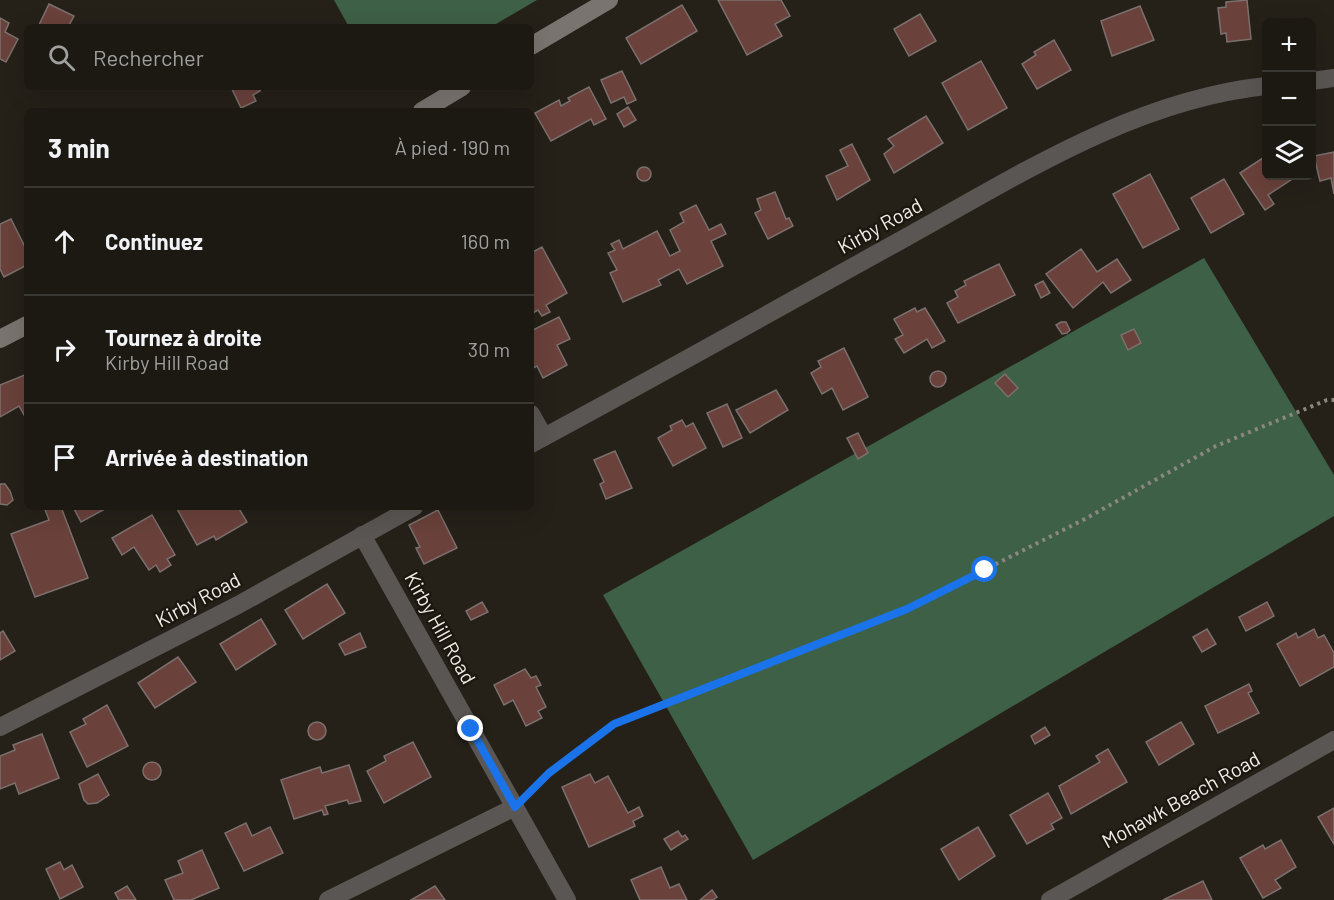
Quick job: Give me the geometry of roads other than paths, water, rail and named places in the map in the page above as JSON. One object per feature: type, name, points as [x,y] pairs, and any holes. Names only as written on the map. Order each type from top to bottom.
[{"type":"street","points":[[534,44],[609,0]]},
{"type":"street","points":[[1316,80],[1334,78]]},
{"type":"street","name":"Kirby Road","points":[[538,440],[1078,142],[1176,104],[1230,89],[1262,86]]},
{"type":"street","points":[[427,108],[457,90]]},
{"type":"street","points":[[0,339],[24,327]]},
{"type":"street","points":[[534,425],[538,440]]},
{"type":"street","name":"Kirby Road","points":[[0,727],[238,605],[408,510]]},
{"type":"street","name":"Kirby Hill Road","points":[[362,535],[567,900]]},
{"type":"street","name":"Mohawk Beach Road","points":[[1050,900],[1334,740]]},
{"type":"street","points":[[328,900],[515,807]]}]
